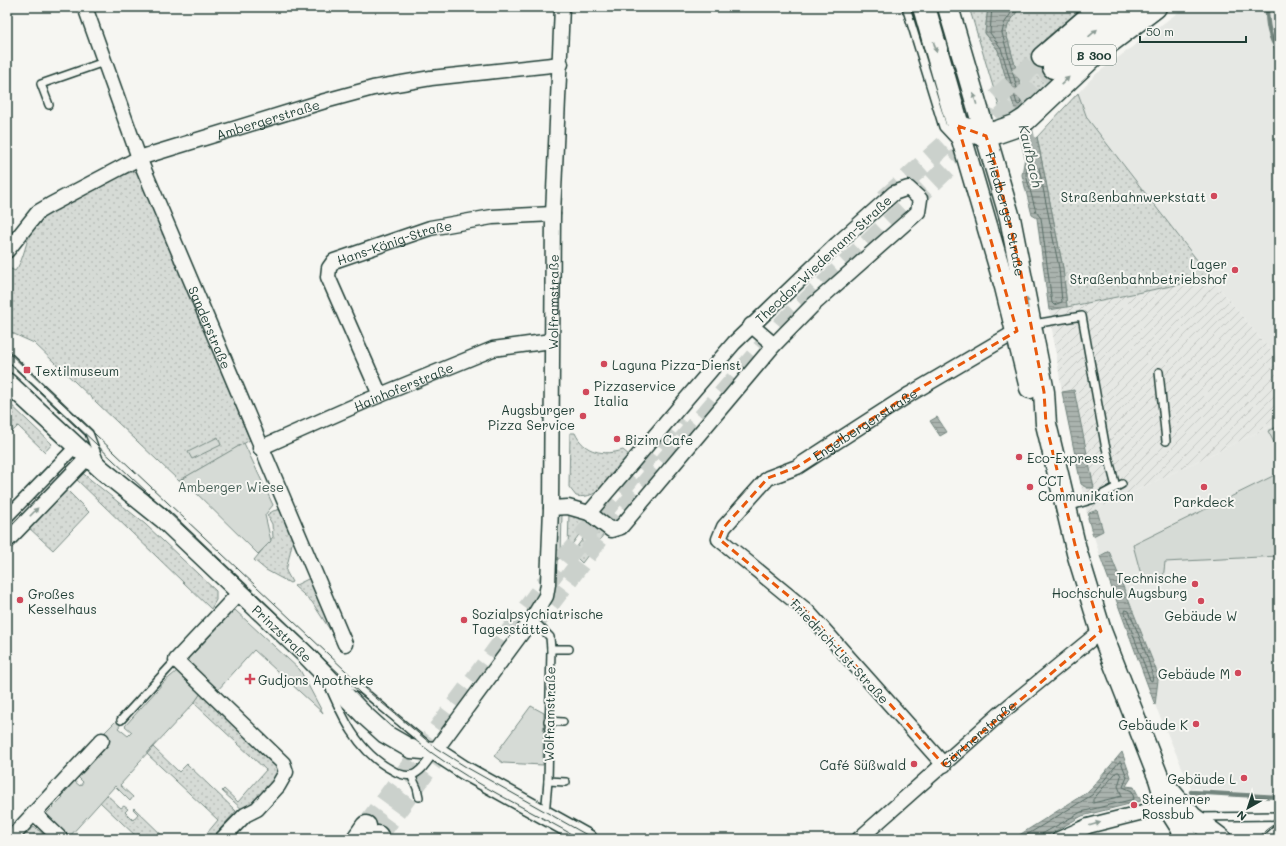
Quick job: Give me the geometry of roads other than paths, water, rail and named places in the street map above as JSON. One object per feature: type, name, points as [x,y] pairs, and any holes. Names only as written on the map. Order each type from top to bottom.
[{"type":"main road","name":"Friedberger Straße","points":[[948,7],[981,142],[1010,218],[1024,328],[1044,392],[1046,424],[1066,508],[1101,631],[1159,779],[1167,806],[1188,839]]},
{"type":"main road","points":[[1100,7],[1047,63],[1124,7]]},
{"type":"main road","name":"B 300","points":[[981,142],[1015,126],[1037,108],[1100,49],[1155,7]]},
{"type":"main road","name":"Friedberger Straße","points":[[912,8],[958,126],[981,142]]},
{"type":"main road","name":"Friedberger Straße","points":[[1159,779],[1192,817],[1220,839]]},
{"type":"street","name":"Sanderstraße","points":[[85,7],[139,158],[260,448],[345,644]]},
{"type":"street","name":"Wolframstraße","points":[[532,619],[546,596],[551,508],[553,214],[561,64],[562,7]]},
{"type":"street","name":"Ambergerstraße","points":[[7,251],[38,212],[139,158],[257,121],[373,88],[463,74],[561,64]]},
{"type":"street","name":"Theodor-Wiedemann-Straße","points":[[551,508],[568,507],[589,513],[611,530],[621,527],[774,346],[813,305],[918,212],[920,199],[908,188],[894,193],[837,244],[751,326],[688,395],[589,513]]},
{"type":"street","name":"Hans-König-Straße","points":[[380,395],[328,277],[329,268],[334,261],[430,228],[492,217],[553,214]]},
{"type":"street","name":"Theodor-Wiedemann-Straße","points":[[751,326],[774,346]]},
{"type":"street","name":"Engelbergerstraße","points":[[724,527],[768,478],[797,467],[910,394],[1024,328]]},
{"type":"street","name":"Hainhoferstraße","points":[[260,448],[380,395],[493,349],[551,341]]},
{"type":"street","name":"Prinzstraße","points":[[7,382],[102,470],[163,519],[323,672],[363,714],[392,738],[411,749],[434,751],[588,839]]},
{"type":"street","points":[[7,517],[82,451]]},
{"type":"street","points":[[7,541],[82,451]]},
{"type":"street","name":"Friedrich-List-Straße","points":[[724,527],[719,539],[807,611],[944,765]]},
{"type":"street","points":[[222,839],[245,815],[257,809],[278,786],[286,772],[283,763],[176,660],[240,592]]},
{"type":"street","points":[[434,751],[532,619]]},
{"type":"street","name":"Gärtnerstraße","points":[[859,839],[1035,684],[1101,631]]},
{"type":"street","points":[[10,839],[102,740]]},
{"type":"street","points":[[1059,839],[1088,826],[1167,806]]},
{"type":"street","points":[[34,813],[61,839]]},
{"type":"lane","name":"Friedberger Straße","points":[[912,8],[943,127],[981,142]]},
{"type":"lane","points":[[50,105],[41,84],[104,62]]},
{"type":"lane","points":[[981,142],[973,164],[1035,394],[1046,424]]},
{"type":"lane","points":[[1024,328],[1082,316],[1105,444],[1119,486],[1083,504],[1066,508]]},
{"type":"lane","points":[[7,355],[89,433],[102,470]]},
{"type":"lane","points":[[1159,372],[1166,442]]},
{"type":"lane","name":"Wolframstraße","points":[[532,619],[550,637],[551,649],[548,721],[548,781],[545,815]]},
{"type":"lane","points":[[551,649],[569,649]]},
{"type":"lane","points":[[121,720],[176,660]]},
{"type":"lane","points":[[323,672],[347,723],[360,744],[379,762],[396,772],[411,776],[418,788],[419,797]]},
{"type":"lane","points":[[548,721],[563,722]]},
{"type":"lane","points":[[411,776],[423,766],[434,751]]},
{"type":"lane","points":[[548,781],[566,782]]},
{"type":"lane","points":[[1192,817],[1279,816]]},
{"type":"lane","points":[[1266,839],[1279,827]]},
{"type":"water","points":[[988,7],[1020,7],[1008,25],[1006,33],[1026,105],[1016,114],[998,50],[985,33]]},
{"type":"water","points":[[1037,137],[1063,268],[1067,307],[1049,310],[1037,218],[1032,215],[1022,175],[1027,145]]},
{"type":"water","points":[[1074,390],[1094,488],[1087,488],[1081,484],[1062,392]]},
{"type":"water","points":[[937,417],[947,432],[940,436],[930,421]]},
{"type":"water","points":[[1097,510],[1103,531],[1093,536],[1088,518],[1089,513]]},
{"type":"water","points":[[1109,551],[1157,672],[1158,680],[1155,705],[1100,556]]},
{"type":"water","points":[[1122,752],[1131,778],[1126,786],[1134,787],[1141,801],[1082,816],[1041,839],[1013,839],[1089,791]]},
{"type":"waterway","points":[[1267,7],[1269,31],[1279,52]]},
{"type":"waterway","name":"Kaufbach","points":[[1022,113],[1033,163]]},
{"type":"waterway","points":[[1191,792],[1279,797]]},
{"type":"tunnel","points":[[885,199],[1042,57]]},
{"type":"tunnel","points":[[532,627],[604,532],[784,323],[1053,68]]},
{"type":"tunnel","points":[[366,826],[556,570],[679,417]]},
{"type":"tunnel","points":[[378,836],[449,740]]},
{"type":"tram line","points":[[7,351],[364,688],[436,748],[466,767],[594,839]]},
{"type":"tram line","points":[[7,360],[360,693],[405,731],[449,765],[580,839]]},
{"type":"tram line","points":[[1258,839],[1266,830],[1279,821]]},
{"type":"tram line","points":[[1275,839],[1279,836]]},
{"type":"place","name":"Straßenbahnwerkstatt","points":[[1214,196]]},
{"type":"place","name":"Lager Straßenbahnbetriebshof","points":[[1235,270]]},
{"type":"place","name":"Laguna Pizza-Dienst","points":[[604,364]]},
{"type":"place","name":"Textilmuseum","points":[[27,370]]},
{"type":"place","name":"Pizzaservice Italia","points":[[586,392]]},
{"type":"place","name":"Augsburger Pizza Service","points":[[583,416]]},
{"type":"place","name":"Bizim Cafe","points":[[617,439]]},
{"type":"place","name":"Eco-Express","points":[[1019,457]]},
{"type":"place","name":"CCT Communikation","points":[[1030,487]]},
{"type":"place","name":"Parkdeck","points":[[1204,487]]},
{"type":"place","name":"Technische Hochschule Augsburg","points":[[1195,584]]},
{"type":"place","name":"Großes Kesselhaus","points":[[20,600]]},
{"type":"place","name":"Gebäude W","points":[[1201,601]]},
{"type":"place","name":"Sozialpsychiatrische Tagesstätte","points":[[464,620]]},
{"type":"place","name":"Gebäude M","points":[[1238,673]]},
{"type":"place","name":"Gudjons Apotheke","points":[[250,679]]},
{"type":"place","name":"Gebäude K","points":[[1196,724]]},
{"type":"place","name":"Café Süßwald","points":[[914,764]]},
{"type":"place","name":"Gebäude L","points":[[1244,778]]},
{"type":"place","name":"Steinerner Rossbub","points":[[1134,805]]},
{"type":"park label","name":"Amberger Wiese","points":[[231,486]]}]
